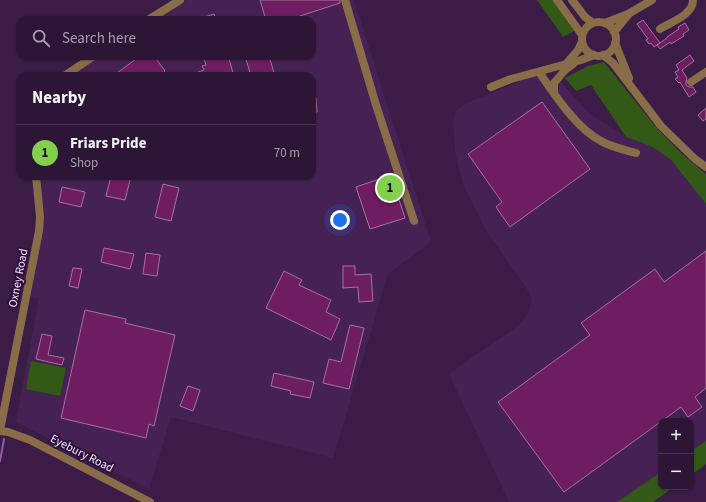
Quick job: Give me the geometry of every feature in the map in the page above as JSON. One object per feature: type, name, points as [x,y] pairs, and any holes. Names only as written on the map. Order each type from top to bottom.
[{"type":"street","points":[[154,16],[180,0]]},
{"type":"street","points":[[345,0],[376,105],[414,221]]},
{"type":"street","points":[[557,0],[582,39],[586,50],[594,55]]},
{"type":"street","points":[[572,0],[585,17],[593,23]]},
{"type":"street","points":[[566,64],[578,50],[588,25],[593,23],[605,23],[628,14],[652,0]]},
{"type":"street","points":[[660,29],[690,10],[693,0]]},
{"type":"street","points":[[614,32],[628,14]]},
{"type":"street","points":[[605,23],[612,28],[614,32],[615,43],[620,59],[634,89],[646,109],[695,159],[706,167]]},
{"type":"street","points":[[491,86],[594,55],[603,55],[612,48],[615,43]]},
{"type":"street","points":[[603,55],[613,63],[634,89]]},
{"type":"street","points":[[70,72],[88,60]]},
{"type":"street","points":[[554,93],[554,83],[565,70],[581,60]]},
{"type":"street","points":[[539,72],[576,121],[589,133],[601,142],[636,154]]},
{"type":"street","points":[[691,82],[706,72]]},
{"type":"street","name":"Oxney Road","points":[[0,431],[39,231],[40,217],[36,180]]},
{"type":"street","name":"Eyebury Road","points":[[0,431],[19,435],[30,440],[150,502]]},
{"type":"shaded area","points":[[187,0],[354,0],[431,242],[388,274],[333,458],[171,417],[149,489],[16,422],[39,298],[31,297],[41,218],[38,180],[316,180],[316,72],[76,72],[93,60],[316,60],[316,16],[160,16]]},
{"type":"shaded area","points":[[533,76],[559,80],[591,115],[626,137],[653,147],[671,160],[706,204],[706,441],[694,449],[694,418],[658,418],[658,474],[617,502],[509,502],[449,374],[519,325],[527,316],[532,301],[529,292],[485,229],[463,184],[455,152],[453,120],[456,110],[467,103]]},
{"type":"green space","points":[[537,0],[553,0],[574,31],[563,37]]},
{"type":"green space","points":[[604,62],[655,126],[681,153],[706,174],[706,204],[671,160],[653,147],[626,137],[591,85],[576,91],[565,78],[588,66]]},
{"type":"green space","points":[[31,361],[66,368],[60,396],[26,389]]},
{"type":"green space","points":[[706,441],[706,464],[694,473],[694,454],[694,449]]},
{"type":"green space","points":[[658,474],[658,490],[670,490],[653,502],[617,502]]},
{"type":"building","points":[[260,0],[340,0],[340,3],[300,16],[265,16]]},
{"type":"building","points":[[643,20],[660,43],[654,47],[646,40],[648,39],[637,24]]},
{"type":"building","points":[[685,23],[689,30],[683,34],[684,36],[671,44],[670,42],[660,49],[657,45]]},
{"type":"building","points":[[690,55],[694,61],[682,70],[687,78],[686,85],[693,87],[696,92],[689,97],[680,82],[679,83],[675,79],[678,77],[675,72],[679,70],[676,65]]},
{"type":"building","points":[[135,60],[157,60],[165,71],[164,72],[118,72]]},
{"type":"building","points":[[204,60],[229,60],[233,72],[198,72],[204,70],[202,66],[206,65]]},
{"type":"building","points":[[246,60],[270,60],[274,72],[250,72]]},
{"type":"building","points":[[542,102],[590,169],[510,227],[496,207],[502,202],[468,154]]},
{"type":"building","points":[[706,108],[706,119],[703,121],[698,115]]},
{"type":"building","points":[[391,175],[405,218],[370,229],[356,187]]},
{"type":"building","points":[[110,180],[130,180],[125,200],[106,196]]},
{"type":"building","points":[[163,184],[179,188],[171,221],[155,217]]},
{"type":"building","points":[[62,187],[85,192],[81,207],[59,202]]},
{"type":"building","points":[[104,248],[134,254],[130,269],[101,262]]},
{"type":"building","points":[[706,251],[706,388],[695,397],[702,407],[688,417],[681,407],[666,418],[658,418],[658,424],[564,492],[498,402],[590,335],[581,323],[655,269],[664,282]]},
{"type":"building","points":[[146,253],[160,255],[157,276],[143,274]]},
{"type":"building","points":[[343,266],[355,266],[355,275],[371,274],[373,301],[359,302],[358,287],[343,288]]},
{"type":"building","points":[[73,268],[82,269],[78,288],[69,286]]},
{"type":"building","points":[[284,271],[302,280],[299,285],[331,300],[326,312],[340,319],[331,340],[266,308]]},
{"type":"building","points":[[85,310],[126,319],[125,323],[175,335],[154,426],[149,424],[146,438],[61,418]]},
{"type":"building","points":[[350,325],[364,328],[349,389],[323,383],[329,359],[341,362]]},
{"type":"building","points":[[42,334],[52,336],[48,355],[64,358],[62,365],[36,359]]},
{"type":"building","points":[[274,373],[314,382],[310,398],[290,394],[291,391],[271,386]]},
{"type":"building","points":[[188,386],[200,390],[193,411],[180,406]]},
{"type":"waterway","points":[[0,461],[4,439]]},
{"type":"place","name":"Friars Pride","points":[[390,188]]}]
